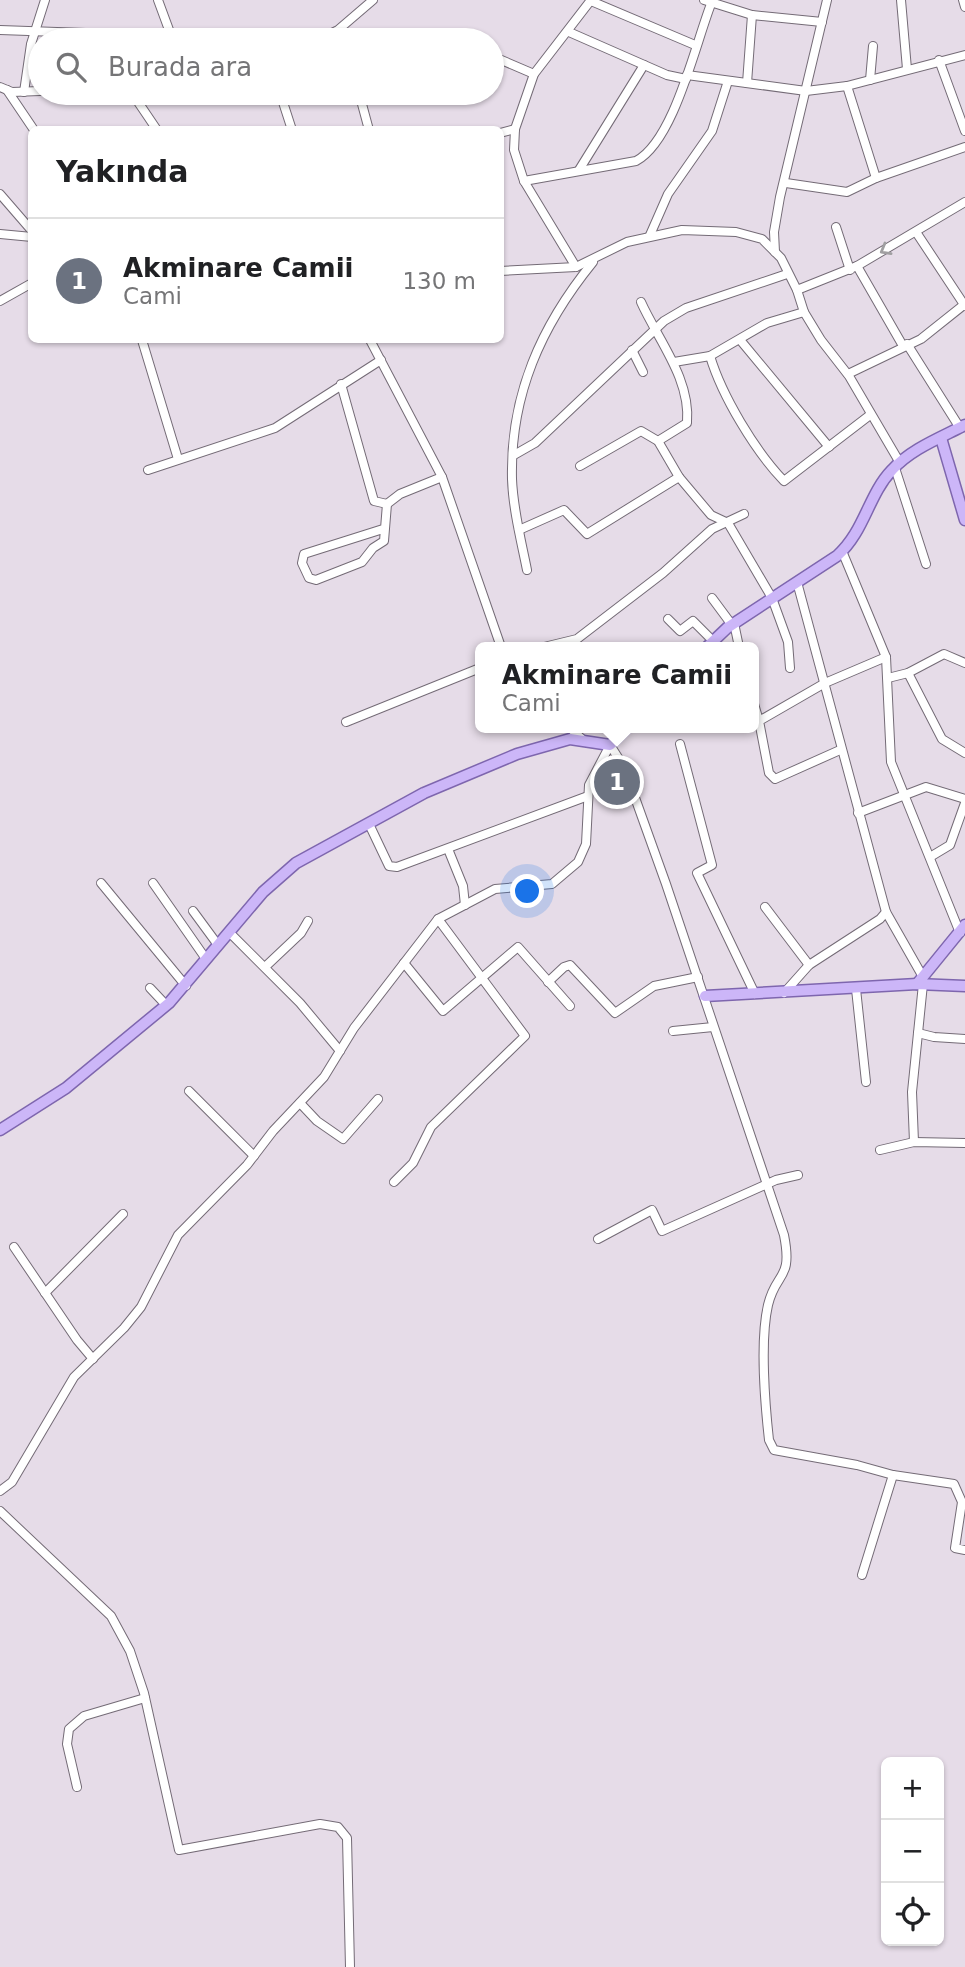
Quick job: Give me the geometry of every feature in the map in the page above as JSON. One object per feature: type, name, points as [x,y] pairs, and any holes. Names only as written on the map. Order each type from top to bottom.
[{"type":"main road","points":[[712,642],[733,624],[853,542],[897,466],[962,426]]},
{"type":"main road","points":[[941,438],[965,520]]},
{"type":"main road","points":[[0,1130],[66,1088],[166,1005],[186,986],[263,892],[296,863],[424,793],[517,754],[570,739],[610,745],[622,733]]},
{"type":"main road","points":[[921,982],[962,929]]},
{"type":"main road","points":[[705,996],[856,989],[921,982],[965,986]]},
{"type":"street","points":[[36,28],[45,0]]},
{"type":"street","points":[[158,0],[168,28]]},
{"type":"street","points":[[340,28],[373,0]]},
{"type":"street","points":[[576,267],[524,181],[514,150],[515,129],[534,74],[591,0],[695,45]]},
{"type":"street","points":[[775,252],[774,232],[827,0]]},
{"type":"street","points":[[901,0],[907,69]]},
{"type":"street","points":[[963,0],[965,7]]},
{"type":"street","points":[[524,181],[636,161],[644,157],[669,121],[687,77],[708,2],[752,15],[822,22]]},
{"type":"street","points":[[747,83],[752,15]]},
{"type":"street","points":[[0,30],[28,32]]},
{"type":"street","points":[[569,32],[644,65],[687,77],[806,91],[847,86],[965,55]]},
{"type":"street","points":[[870,80],[873,46]]},
{"type":"street","points":[[939,60],[965,131]]},
{"type":"street","points":[[504,61],[534,74]]},
{"type":"street","points":[[579,170],[644,65]]},
{"type":"street","points":[[23,92],[28,67]]},
{"type":"street","points":[[650,235],[668,194],[712,131],[727,81]]},
{"type":"street","points":[[847,86],[876,178]]},
{"type":"street","points":[[3,89],[28,92]]},
{"type":"street","points":[[3,89],[31,126]]},
{"type":"street","points":[[140,105],[153,126]]},
{"type":"street","points":[[284,105],[291,126]]},
{"type":"street","points":[[362,105],[368,126]]},
{"type":"street","points":[[504,132],[515,129]]},
{"type":"street","points":[[786,183],[847,192],[876,178],[965,147]]},
{"type":"street","points":[[0,194],[28,226]]},
{"type":"street","points":[[797,290],[853,268],[965,202]]},
{"type":"street","points":[[836,227],[853,268],[962,426]]},
{"type":"street","points":[[504,271],[576,267],[627,242],[682,230],[736,232],[762,239],[775,252],[821,340],[848,374],[897,466],[926,564]]},
{"type":"street","points":[[848,374],[947,321],[965,305],[916,232]]},
{"type":"street","points":[[0,234],[28,237]]},
{"type":"street","points":[[527,570],[512,479],[522,386],[528,367],[571,289],[594,259]]},
{"type":"street","points":[[514,455],[535,443],[608,376],[653,329],[685,308],[787,274]]},
{"type":"street","points":[[0,301],[28,285]]},
{"type":"street","points":[[641,302],[653,329],[674,362],[688,410],[687,423],[658,441]]},
{"type":"street","points":[[674,362],[710,355],[741,341],[767,323],[804,312]]},
{"type":"street","points":[[741,341],[829,447]]},
{"type":"street","points":[[143,343],[178,459]]},
{"type":"street","points":[[372,343],[442,477],[499,642]]},
{"type":"street","points":[[632,349],[643,372]]},
{"type":"street","points":[[710,355],[715,373],[733,406],[771,467],[784,481],[870,415]]},
{"type":"street","points":[[148,470],[275,428],[381,360]]},
{"type":"street","points":[[341,384],[374,501],[387,504]]},
{"type":"street","points":[[580,466],[641,430],[658,441],[679,477],[711,515],[729,523],[772,598],[788,642],[790,668]]},
{"type":"street","points":[[383,529],[304,554],[302,563],[309,578],[316,580],[362,562],[373,548],[384,541],[387,504],[400,494],[442,477]]},
{"type":"street","points":[[519,530],[564,510],[587,534],[679,477]]},
{"type":"street","points":[[565,642],[578,639],[663,573],[712,529],[744,514]]},
{"type":"street","points":[[842,551],[886,657],[891,762],[962,929]]},
{"type":"street","points":[[797,582],[840,750],[886,912],[921,982],[912,1092],[915,1142]]},
{"type":"street","points":[[712,598],[733,624],[738,642]]},
{"type":"street","points":[[668,619],[680,631],[693,621],[709,642]]},
{"type":"street","points":[[888,678],[908,673],[944,654],[965,663]]},
{"type":"street","points":[[840,750],[775,779],[769,773],[759,721],[825,683],[886,657]]},
{"type":"street","points":[[346,722],[475,670]]},
{"type":"street","points":[[908,673],[942,739],[965,753]]},
{"type":"street","points":[[575,733],[584,741]]},
{"type":"street","points":[[680,744],[712,865],[697,873],[755,994]]},
{"type":"street","points":[[0,1491],[12,1482],[74,1377],[141,1307],[178,1235],[254,1156],[324,1077],[340,1051],[438,919],[495,889],[552,884],[578,862],[586,844],[589,785],[610,745],[624,767],[705,996],[713,1027],[768,1184],[788,1257],[784,1276],[768,1303],[765,1323],[769,1440],[774,1450],[857,1465],[893,1475],[954,1484],[962,1502],[955,1548],[965,1550]]},
{"type":"street","points":[[858,813],[926,787],[965,801],[950,845],[930,857]]},
{"type":"street","points":[[369,824],[389,866],[397,867],[588,796]]},
{"type":"street","points":[[447,849],[463,886],[466,905]]},
{"type":"street","points":[[101,883],[186,986]]},
{"type":"street","points":[[153,883],[206,959]]},
{"type":"street","points":[[765,907],[809,965]]},
{"type":"street","points":[[193,911],[218,944]]},
{"type":"street","points":[[784,993],[809,965],[880,919],[886,912]]},
{"type":"street","points":[[394,1182],[413,1163],[431,1127],[525,1036],[438,919]]},
{"type":"street","points":[[265,967],[301,933],[308,920]]},
{"type":"street","points":[[229,932],[265,967],[340,1051]]},
{"type":"street","points":[[404,963],[443,1011],[518,947],[570,1006]]},
{"type":"street","points":[[548,982],[570,965],[615,1013],[654,986],[698,977]]},
{"type":"street","points":[[150,988],[166,1005]]},
{"type":"street","points":[[856,989],[866,1082]]},
{"type":"street","points":[[673,1031],[713,1027]]},
{"type":"street","points":[[918,1032],[934,1037],[965,1039]]},
{"type":"street","points":[[189,1091],[254,1156]]},
{"type":"street","points":[[300,1103],[317,1121],[343,1139],[378,1099]]},
{"type":"street","points":[[880,1150],[915,1142],[965,1143]]},
{"type":"street","points":[[598,1239],[652,1210],[662,1231],[768,1184],[798,1175]]},
{"type":"street","points":[[45,1293],[123,1214]]},
{"type":"street","points":[[14,1247],[93,1359]]},
{"type":"street","points":[[862,1575],[893,1475]]},
{"type":"street","points":[[0,1511],[111,1616],[130,1651],[145,1698],[179,1850],[320,1824],[338,1827],[347,1838],[350,1967]]},
{"type":"street","points":[[77,1787],[67,1744],[69,1729],[84,1716],[145,1698]]},
{"type":"place","name":"Akminare Camii","points":[[617,782]]}]
